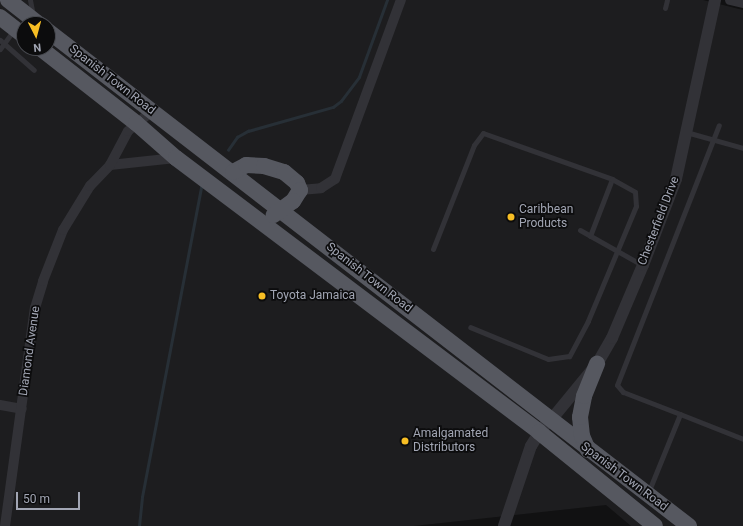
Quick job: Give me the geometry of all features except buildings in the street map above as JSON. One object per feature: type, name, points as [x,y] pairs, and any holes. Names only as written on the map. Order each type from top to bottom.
[{"type":"highway","points":[[8,0],[20,16]]},
{"type":"highway","points":[[0,1],[17,16]]},
{"type":"highway","points":[[0,17],[16,22]]},
{"type":"highway","name":"Spanish Town Road","points":[[56,37],[233,172],[589,450],[689,526]]},
{"type":"highway","points":[[56,50],[69,61],[67,69]]},
{"type":"highway","name":"Spanish Town Road","points":[[50,56],[136,123],[176,158],[539,432],[655,526]]},
{"type":"highway","points":[[233,172],[246,166],[264,166],[284,172],[298,183],[300,190],[282,210],[260,222]]},
{"type":"highway","points":[[589,450],[582,436],[580,417],[584,396],[597,364]]},
{"type":"street","points":[[300,190],[321,188],[336,179],[401,0]]},
{"type":"street","name":"Chesterfield Drive","points":[[504,526],[526,455],[539,432],[551,420],[597,364],[612,338],[643,265],[676,179],[715,0]]},
{"type":"street","points":[[730,0],[743,3]]},
{"type":"street","name":"Diamond Avenue","points":[[4,526],[22,409],[35,308],[43,281],[63,230],[90,186],[110,165],[128,131],[152,111]]},
{"type":"street","points":[[110,165],[176,158]]},
{"type":"street","points":[[0,405],[22,409]]},
{"type":"lane","points":[[29,16],[30,0]]},
{"type":"lane","points":[[665,8],[667,0]]},
{"type":"lane","points":[[0,49],[2,42],[16,33]]},
{"type":"lane","points":[[2,42],[34,70]]},
{"type":"lane","points":[[719,125],[617,385],[623,392],[743,439]]},
{"type":"lane","points":[[686,132],[743,148]]},
{"type":"lane","points":[[434,249],[474,144],[483,133],[629,186],[637,197],[636,206],[588,321],[569,356],[548,359],[470,327]]},
{"type":"lane","points":[[590,236],[612,179]]},
{"type":"lane","points":[[580,230],[643,265]]},
{"type":"lane","points":[[648,494],[680,414]]},
{"type":"shaded area","points":[[0,0],[703,0],[743,10],[743,526],[631,526],[606,505],[414,526],[0,526]]},
{"type":"waterway","points":[[228,150],[237,137],[248,131],[333,107],[341,101],[359,77],[387,0]]},
{"type":"waterway","points":[[139,526],[142,497],[201,187]]},
{"type":"place","name":"Caribbean Products","points":[[511,217]]},
{"type":"place","name":"Toyota Jamaica","points":[[262,296]]},
{"type":"place","name":"Amalgamated Distributors","points":[[405,441]]}]
